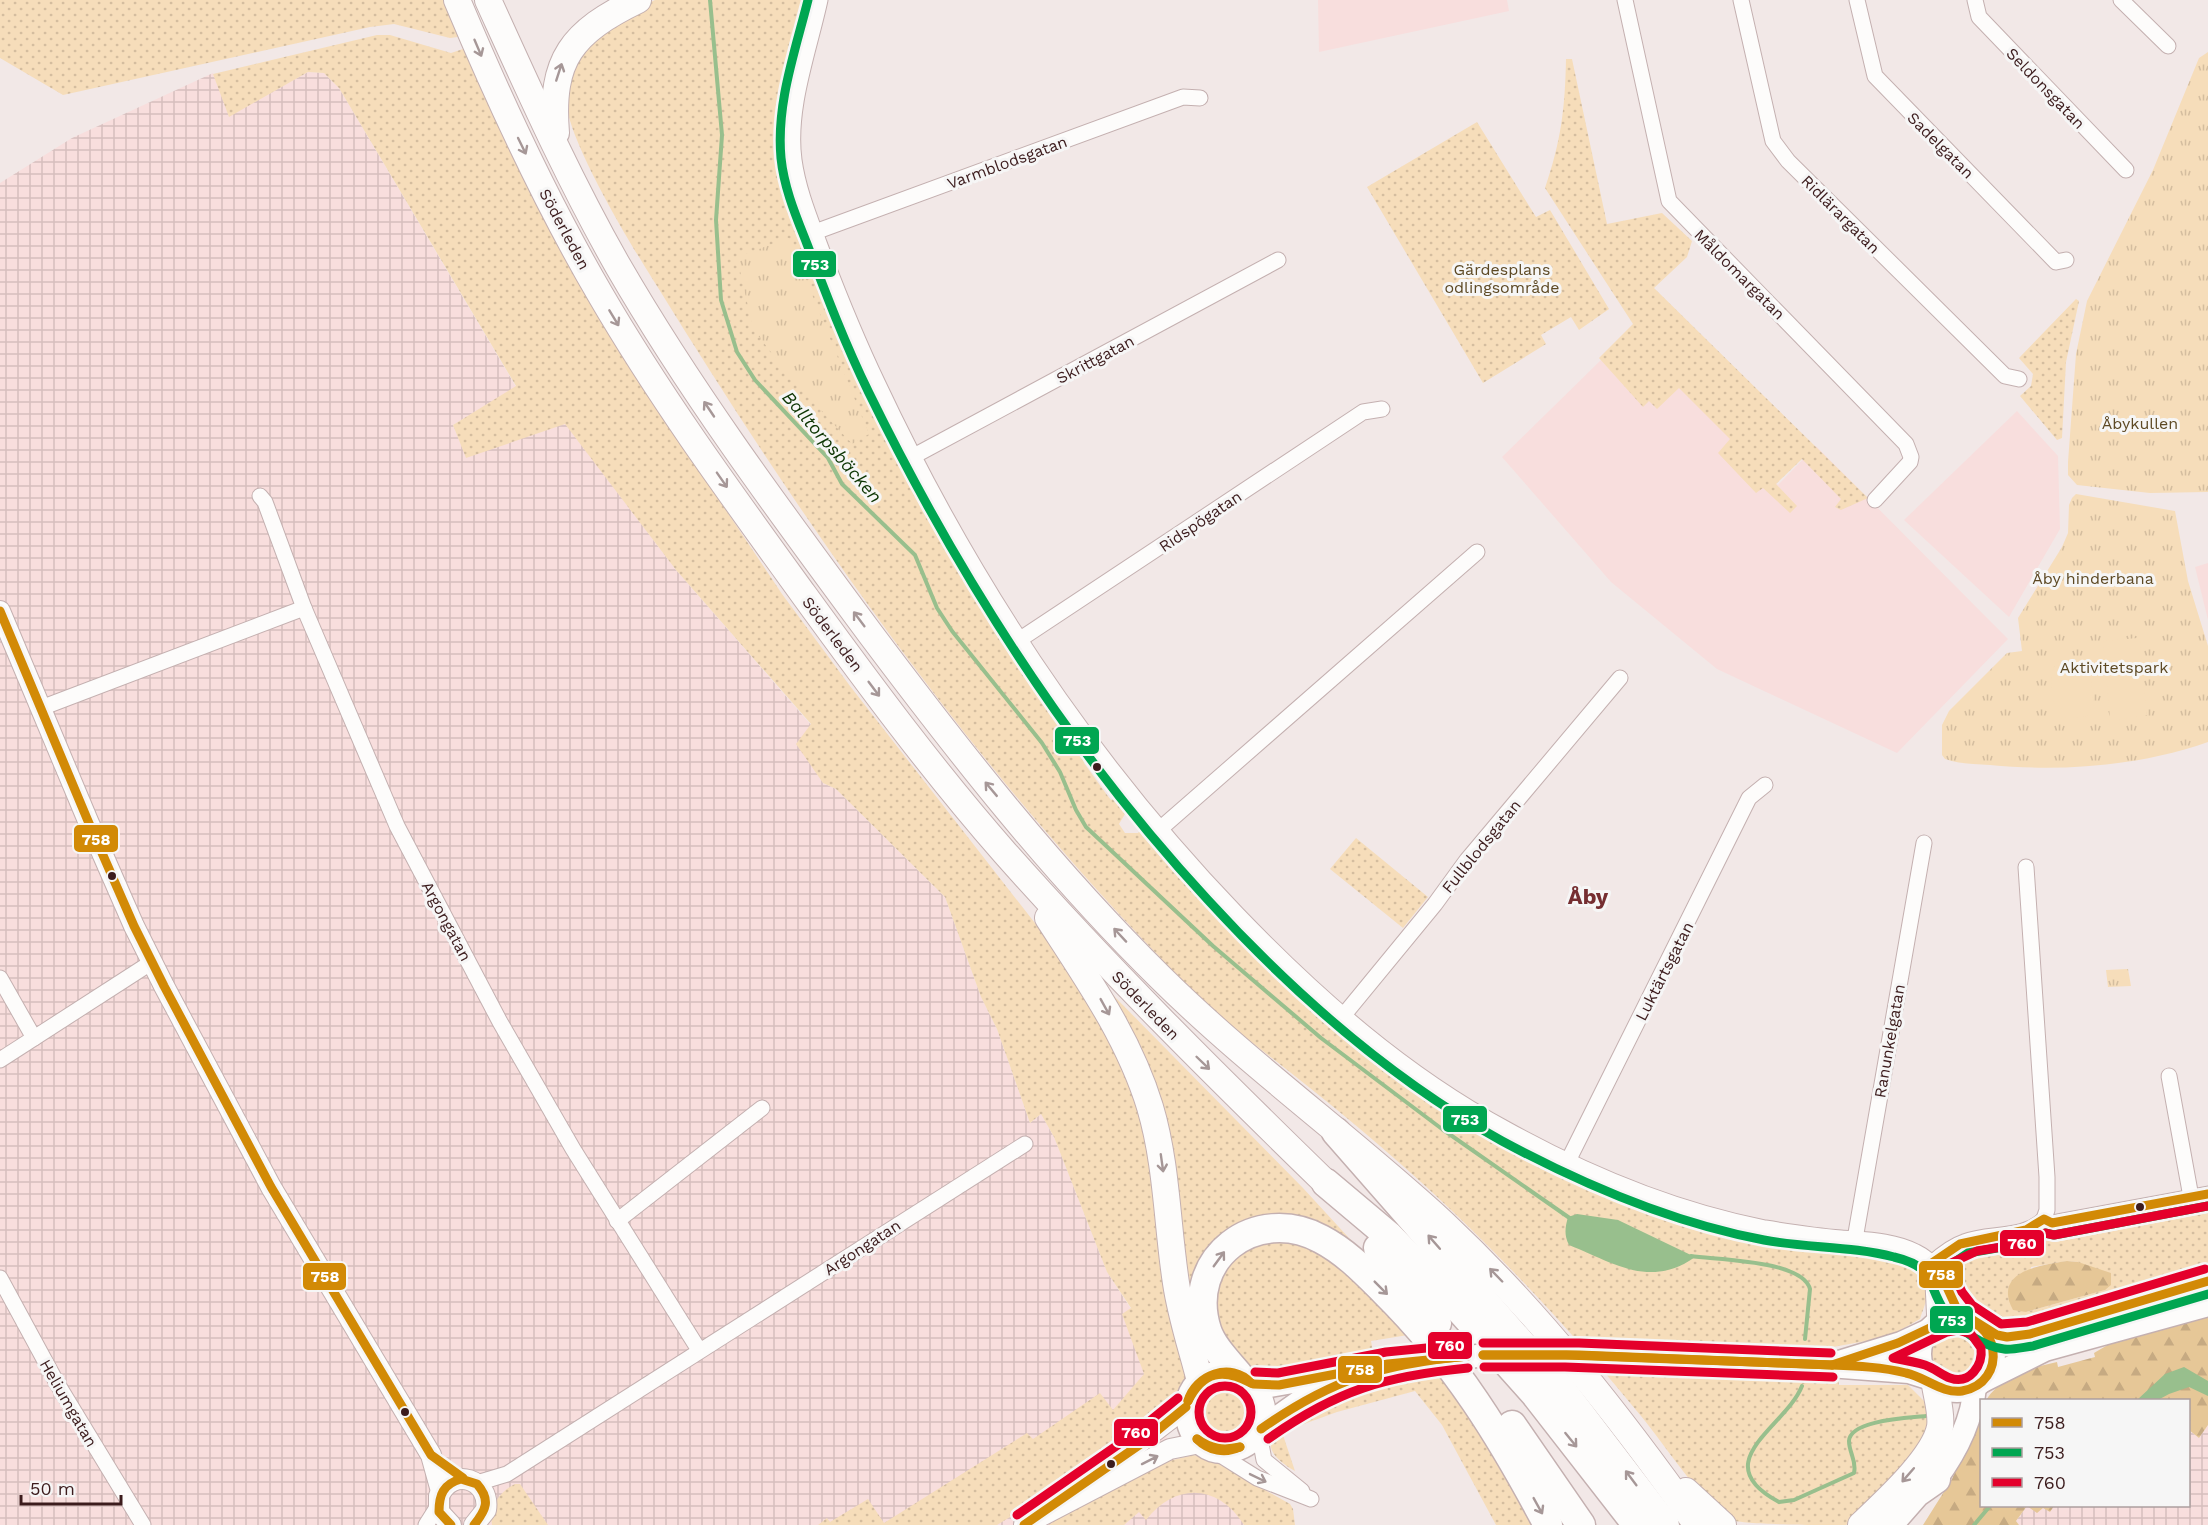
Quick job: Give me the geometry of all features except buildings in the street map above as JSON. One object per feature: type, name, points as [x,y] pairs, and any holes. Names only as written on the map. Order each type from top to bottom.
[{"type":"highway","name":"Söderleden","points":[[457,0],[497,93],[551,205],[599,292],[640,359],[741,508],[825,623],[949,786],[1005,852],[1174,1035],[1326,1183]]},
{"type":"highway","name":"Söderleden","points":[[488,0],[557,151],[619,267],[690,381],[778,509],[940,726],[1064,873],[1161,978],[1336,1132],[1404,1187],[1496,1274],[1574,1361],[1643,1449]]},
{"type":"highway","points":[[557,151],[553,98],[564,60],[594,27],[638,0]]},
{"type":"highway","points":[[1005,852],[1101,999],[1128,1048],[1150,1106],[1159,1144],[1176,1285],[1200,1381]]},
{"type":"highway","points":[[1336,1132],[1562,1390],[1665,1525]]},
{"type":"highway","points":[[1326,1183],[1417,1296],[1581,1525]]},
{"type":"highway","points":[[1326,1183],[1389,1236],[1451,1300],[1534,1395],[1636,1525]]},
{"type":"highway","points":[[1245,1379],[1207,1331],[1203,1314],[1203,1291],[1209,1274],[1229,1246],[1254,1230],[1284,1226],[1320,1238],[1344,1253],[1409,1316],[1489,1418],[1548,1525]]},
{"type":"highway","points":[[1861,1525],[1924,1456],[1937,1437],[1941,1417],[1932,1382]]},
{"type":"highway","points":[[1489,1418],[1524,1443]]},
{"type":"highway","points":[[1643,1449],[1697,1525]]},
{"type":"highway","points":[[1643,1449],[1723,1525]]},
{"type":"highway","points":[[1888,1525],[1916,1493],[1936,1479]]},
{"type":"highway","points":[[1915,1525],[1932,1497],[1936,1479]]},
{"type":"main road","points":[[1829,1365],[1901,1342],[1950,1318],[1967,1319],[1987,1333],[2012,1338],[2030,1335],[2208,1281]]},
{"type":"main road","points":[[1389,1365],[1299,1402],[1260,1431],[1242,1448],[1232,1451],[1205,1446],[1188,1427],[1186,1407],[1193,1389],[1200,1381],[1222,1372],[1245,1379],[1284,1385],[1318,1376],[1389,1365],[1487,1355],[1829,1365],[1909,1372],[1955,1392],[1979,1384],[2045,1350],[2208,1305]]},
{"type":"main road","points":[[1932,1327],[1922,1341],[1919,1354],[1922,1367],[1932,1382]]},
{"type":"main road","points":[[1936,1479],[1952,1457],[1979,1384],[1989,1372],[1994,1358],[1987,1333]]},
{"type":"main road","points":[[1245,1379],[1264,1405],[1260,1431]]},
{"type":"street","points":[[820,0],[798,96],[792,136],[794,163],[815,232],[860,346],[912,457],[961,547],[1019,640],[1104,762],[1160,829],[1269,947],[1343,1016],[1424,1078],[1502,1127],[1568,1161],[1632,1190],[1722,1218],[1767,1228],[1899,1245],[1914,1250],[1940,1270],[1954,1303],[1967,1319]]},
{"type":"street","name":"Måldomargatan","points":[[1624,0],[1669,201],[1906,444],[1911,457],[1910,462],[1875,500]]},
{"type":"street","name":"Ridlärargatan","points":[[1741,0],[1773,141],[1788,161],[2005,376],[2019,379]]},
{"type":"street","name":"Sadelgatan","points":[[1857,0],[1875,76],[2056,262],[2066,260]]},
{"type":"street","name":"Seldonsgatan","points":[[1976,0],[1979,17],[2126,170]]},
{"type":"street","points":[[2121,0],[2168,46]]},
{"type":"street","name":"Varmblodsgatan","points":[[815,232],[1184,97],[1200,98]]},
{"type":"street","name":"Skrittgatan","points":[[912,457],[1278,260]]},
{"type":"street","name":"Ridspögatan","points":[[1019,640],[1363,412],[1382,409]]},
{"type":"street","name":"Argongatan","points":[[260,496],[265,502],[304,608],[397,826],[500,1022],[617,1221],[699,1350]]},
{"type":"street","points":[[1160,829],[1477,552]]},
{"type":"street","points":[[41,708],[304,608]]},
{"type":"street","points":[[0,610],[88,821],[152,962],[271,1187],[431,1455],[442,1514]]},
{"type":"street","name":"Fullblodsgatan","points":[[1343,1016],[1435,904],[1467,860],[1620,678]]},
{"type":"street","name":"Luktärtsgatan","points":[[1568,1161],[1749,798],[1765,784]]},
{"type":"street","name":"Ranunkelgatan","points":[[1855,1239],[1924,843]]},
{"type":"street","points":[[1932,1263],[1965,1241],[2018,1233],[2034,1227],[2044,1219],[2048,1210],[2026,867]]},
{"type":"street","points":[[0,1060],[152,962]]},
{"type":"street","points":[[0,978],[34,1038]]},
{"type":"street","points":[[2169,1076],[2191,1197]]},
{"type":"street","points":[[617,1221],[762,1108]]},
{"type":"street","name":"Argongatan","points":[[470,1481],[507,1474],[1025,1144]]},
{"type":"street","points":[[2044,1219],[2052,1223],[2208,1194]]},
{"type":"street","points":[[1932,1263],[1932,1327]]},
{"type":"street","name":"Heliumgatan","points":[[0,1278],[57,1383],[143,1525]]},
{"type":"street","points":[[1033,1520],[1142,1443],[1186,1407]]},
{"type":"street","points":[[1033,1520],[1170,1449],[1205,1446],[1257,1478],[1311,1499],[1264,1460],[1260,1431]]},
{"type":"street","points":[[431,1455],[470,1481],[486,1495],[483,1518]]},
{"type":"street","name":"Argongatan","points":[[483,1518],[507,1474]]},
{"type":"street","points":[[426,1525],[442,1514],[450,1481],[470,1481]]},
{"type":"shaded area","points":[[1318,0],[1507,0],[1509,11],[1319,52]]},
{"type":"shaded area","points":[[308,72],[324,73],[339,88],[516,387],[453,425],[466,457],[565,423],[676,570],[811,725],[823,783],[836,789],[945,897],[981,997],[997,1029],[1030,1123],[1041,1114],[1054,1137],[1107,1272],[1131,1309],[1123,1314],[1178,1470],[1290,1525],[0,1525],[0,183],[72,138],[213,73],[229,116]]},
{"type":"shaded area","points":[[1602,359],[1668,373],[1778,485],[1816,446],[2008,639],[1897,753],[1717,669],[1611,582],[1502,457]]},
{"type":"shaded area","points":[[2017,411],[2058,456],[2060,529],[2009,617],[1904,520]]},
{"type":"shaded area","points":[[2208,563],[2208,620],[2195,567]]},
{"type":"shaded area","points":[[1577,1214],[1618,1220],[1695,1257],[1679,1266],[1663,1271],[1647,1272],[1617,1265],[1569,1245],[1566,1235],[1568,1217]]},
{"type":"shaded area","points":[[2184,1367],[2208,1381],[2208,1396],[2189,1387],[2160,1399],[2138,1399],[2165,1374]]},
{"type":"shaded area","points":[[2208,1425],[2208,1525],[2019,1525],[2016,1521],[2026,1507],[2043,1507],[2050,1512],[2053,1507],[2190,1507],[2190,1431],[2199,1438]]},
{"type":"green space","points":[[0,0],[444,0],[458,37],[450,38],[394,24],[370,27],[63,95],[0,58]]},
{"type":"green space","points":[[655,0],[810,0],[788,92],[783,130],[785,163],[803,226],[853,352],[908,468],[985,604],[1087,760],[1084,763],[1111,800],[1115,798],[1125,814],[1119,824],[1125,833],[1138,833],[1142,828],[1148,829],[1210,898],[1275,964],[1343,1026],[1416,1083],[1493,1134],[1574,1176],[1660,1210],[1751,1233],[1831,1247],[1838,1252],[1880,1250],[1899,1257],[1915,1269],[1921,1277],[1926,1297],[1920,1319],[1888,1337],[1833,1347],[1839,1385],[1908,1385],[1930,1407],[1929,1427],[1916,1450],[1853,1521],[1846,1525],[1739,1522],[1731,1520],[1718,1509],[1694,1485],[1605,1373],[1512,1270],[1404,1166],[1202,1000],[1112,906],[1039,824],[969,739],[902,651],[775,471],[633,246],[587,163],[568,114],[566,96],[569,79],[585,49],[597,37],[625,16]]},
{"type":"green space","points":[[377,35],[390,35],[451,53],[466,48],[663,416],[782,594],[850,686],[1045,936],[1110,1035],[1149,1136],[1186,1377],[1176,1397],[1150,1422],[1096,1454],[1085,1469],[1069,1481],[997,1525],[818,1525],[827,1518],[830,1522],[868,1499],[884,1523],[1027,1433],[1033,1439],[1100,1393],[1113,1410],[1144,1374],[1122,1314],[1131,1308],[1107,1272],[1054,1137],[1041,1114],[1030,1123],[997,1029],[981,997],[945,897],[836,789],[823,783],[796,744],[811,724],[676,570],[565,424],[466,458],[453,425],[516,386],[339,88],[324,73],[308,72],[229,117],[213,74]]},
{"type":"green space","name":"Åbykullen","points":[[2208,52],[2208,492],[2150,493],[2077,485],[2068,475],[2068,462],[2076,354],[2087,301],[2153,170],[2199,58]]},
{"type":"green space","points":[[1566,59],[1572,59],[1607,224],[1662,213],[1692,241],[1687,257],[1654,288],[1868,498],[1841,510],[1835,507],[1841,499],[1802,459],[1776,484],[1797,506],[1790,513],[1763,488],[1756,493],[1718,453],[1730,439],[1679,388],[1657,409],[1649,401],[1643,407],[1599,358],[1633,324],[1545,188],[1561,125]]},
{"type":"green space","name":"Gärdesplans odlingsområde","points":[[1477,122],[1536,217],[1550,210],[1609,309],[1579,330],[1571,317],[1541,335],[1546,344],[1483,383],[1367,187]]},
{"type":"green space","points":[[789,238],[869,434],[852,444],[791,378],[753,329],[737,257]]},
{"type":"green space","points":[[2076,299],[2079,301],[2066,362],[2062,438],[2057,440],[2020,396],[2031,386],[2033,374],[2019,358]]},
{"type":"green space","name":"Aktivitetspark","points":[[2076,494],[2175,511],[2188,581],[2208,646],[2208,742],[2128,762],[2073,767],[1967,764],[1945,759],[1942,755],[1942,725],[1949,711],[2007,653],[2022,651],[2018,618],[2062,547],[2068,533],[2069,505]]},
{"type":"green space","points":[[2137,638],[2140,641],[2147,715],[2113,721],[2110,718],[2103,644],[2104,641]]},
{"type":"green space","points":[[2077,658],[2090,667],[2094,708],[2086,716],[2067,718],[2057,711],[2054,704],[2052,673],[2057,662]]},
{"type":"green space","points":[[1356,838],[1428,897],[1403,928],[1330,869]]},
{"type":"green space","points":[[2128,969],[2131,986],[2108,987],[2106,970]]},
{"type":"green space","points":[[1109,991],[1303,1188],[1371,1262],[1341,1237],[1316,1222],[1292,1215],[1258,1217],[1226,1231],[1213,1241],[1203,1254],[1196,1269],[1191,1310]]},
{"type":"green space","points":[[2208,1202],[2208,1272],[2017,1327],[1998,1325],[1964,1305],[1954,1289],[1954,1264],[1969,1251],[1981,1246],[2097,1224],[2102,1218],[2109,1217],[2111,1226],[2158,1217],[2156,1208],[2170,1210]],"holes":[[[2067,1261],[2078,1262],[2105,1290],[2026,1312],[2031,1267]]]},
{"type":"green space","points":[[1272,1242],[1308,1245],[1339,1265],[1408,1335],[1371,1341],[1373,1352],[1280,1374],[1251,1370],[1218,1336],[1214,1284],[1238,1256]]},
{"type":"green space","points":[[2067,1261],[2078,1262],[2111,1273],[2111,1285],[2105,1290],[2026,1312],[2013,1310],[2008,1297],[2009,1286],[2014,1278],[2033,1268]]},
{"type":"green space","points":[[2208,1313],[2208,1425],[2199,1438],[2190,1431],[2190,1399],[1987,1399],[2000,1385],[2017,1374],[2057,1362],[2058,1367],[2095,1357],[2094,1353],[2111,1343]]},
{"type":"green space","points":[[1950,1329],[1960,1329],[1969,1333],[1977,1341],[1981,1355],[1977,1369],[1969,1377],[1960,1381],[1950,1381],[1941,1377],[1933,1369],[1929,1360],[1929,1350],[1933,1341],[1941,1333]]},
{"type":"green space","points":[[1445,1377],[1537,1525],[1496,1525],[1442,1425],[1415,1391],[1337,1412],[1282,1432],[1295,1471],[1275,1456],[1271,1442],[1277,1429],[1313,1406],[1381,1385]]},
{"type":"green space","points":[[1220,1385],[1230,1385],[1240,1389],[1248,1397],[1252,1412],[1248,1427],[1240,1435],[1230,1439],[1220,1439],[1210,1435],[1202,1427],[1198,1417],[1198,1407],[1202,1397],[1210,1389]]},
{"type":"green space","points":[[1980,1416],[1980,1507],[2026,1507],[2016,1521],[2019,1525],[1923,1525],[1952,1479]]},
{"type":"green space","points":[[1193,1455],[1208,1458],[1290,1504],[1295,1525],[1244,1525],[1234,1511],[1222,1502],[1209,1495],[1196,1493],[1183,1494],[1170,1499],[1146,1520],[1139,1512],[1124,1525],[1049,1525],[1064,1514],[1169,1461]]},
{"type":"green space","points":[[515,1484],[520,1484],[548,1525],[492,1525],[492,1512],[496,1501],[504,1491]]},
{"type":"green space","points":[[2028,1507],[2053,1507],[2050,1512],[2043,1508],[2037,1513]]},
{"type":"waterway","name":"Balltorpsbäcken","points":[[710,0],[722,135],[716,220],[721,300],[737,352],[755,380],[828,458],[842,484],[915,555],[937,608],[952,631],[1042,743],[1060,772],[1086,827],[1213,946],[1321,1038],[1442,1129],[1571,1219]]},
{"type":"waterway","name":"Balltorpsbäcken","points":[[1691,1256],[1758,1263],[1792,1272],[1804,1279],[1810,1289],[1805,1339]]},
{"type":"waterway","name":"Balltorpsbäcken","points":[[1802,1386],[1793,1401],[1756,1444],[1749,1459],[1749,1473],[1758,1487],[1779,1502],[1794,1500],[1854,1473],[1849,1441],[1852,1434],[1859,1429],[1882,1421],[1926,1416]]},
{"type":"waterway","points":[[1974,1525],[1989,1507]]},
{"type":"transit line","name":"753","points":[[808,0],[784,98],[781,118],[781,158],[788,191],[799,223],[836,319],[869,393],[940,529],[1020,659],[1063,722],[1157,842],[1274,969],[1382,1062],[1461,1117],[1502,1141],[1565,1173],[1629,1201],[1696,1224],[1764,1240],[1878,1253],[1907,1261],[1924,1271],[1939,1302],[1950,1318],[1971,1336],[1988,1345],[2004,1349],[2033,1346],[2208,1294]]},
{"type":"transit line","name":"758","points":[[0,611],[134,926],[271,1187],[431,1455],[463,1478]]},
{"type":"transit line","name":"758","points":[[2208,1194],[2052,1223],[2044,1219],[2026,1230],[1960,1244],[1932,1263],[1940,1272],[1956,1307],[1997,1335],[2007,1337],[2030,1334],[2208,1281]]},
{"type":"transit line","name":"753","points":[[1940,1272],[1968,1253],[2020,1244],[2045,1233],[2054,1235],[2208,1206]]},
{"type":"transit line","name":"760","points":[[2205,1269],[2027,1322],[2001,1324],[1972,1305],[1962,1292],[1949,1264],[1977,1251],[2020,1244],[2045,1233],[2054,1235],[2208,1206]]},
{"type":"transit line","name":"758","points":[[1951,1318],[1968,1320],[1980,1327],[1989,1338],[1993,1350],[1992,1364],[1987,1376],[1977,1385],[1962,1391],[1941,1388],[1913,1375],[1897,1371],[1832,1365],[1898,1343],[1951,1318]]},
{"type":"transit line","name":"760","points":[[1958,1330],[1971,1334],[1981,1348],[1977,1367],[1964,1379],[1950,1378],[1925,1365],[1893,1358],[1947,1332],[1958,1330]]},
{"type":"transit line","name":"760","points":[[1483,1343],[1579,1343],[1831,1353]]},
{"type":"transit line","name":"760","points":[[1255,1372],[1278,1373],[1386,1352],[1467,1344]]},
{"type":"transit line","name":"758","points":[[1483,1355],[1579,1355],[1832,1365]]},
{"type":"transit line","name":"758","points":[[1483,1355],[1566,1355],[1832,1365]]},
{"type":"transit line","name":"758","points":[[1253,1384],[1279,1385],[1388,1364],[1468,1356]]},
{"type":"transit line","name":"758","points":[[1261,1429],[1311,1398],[1359,1377],[1383,1369],[1468,1356]]},
{"type":"transit line","name":"760","points":[[1484,1367],[1565,1367],[1833,1377]]},
{"type":"transit line","name":"760","points":[[1268,1439],[1317,1408],[1363,1388],[1411,1376],[1468,1368]]},
{"type":"transit line","name":"758","points":[[1188,1401],[1198,1384],[1215,1374],[1234,1373],[1243,1376],[1251,1383]]},
{"type":"transit line","name":"758","points":[[1188,1401],[1200,1383],[1215,1375],[1231,1375],[1251,1383]]},
{"type":"transit line","name":"760","points":[[1220,1386],[1230,1386],[1244,1393],[1251,1412],[1244,1431],[1230,1438],[1220,1438],[1210,1434],[1203,1427],[1199,1417],[1199,1407],[1203,1397],[1210,1390],[1220,1386]]},
{"type":"transit line","name":"760","points":[[1017,1515],[1135,1433],[1178,1398]]},
{"type":"transit line","name":"758","points":[[1024,1525],[1142,1443],[1186,1407]]},
{"type":"transit line","name":"758","points":[[1197,1439],[1217,1448],[1240,1447]]},
{"type":"transit line","name":"758","points":[[1197,1439],[1217,1450],[1240,1447]]},
{"type":"transit line","name":"758","points":[[451,1525],[439,1512],[440,1500],[446,1487],[461,1479],[477,1484],[484,1495],[484,1510],[474,1525]]},
{"type":"district","name":"Åby","points":[[1588,896]]},
{"type":"park label","name":"Åby hinderbana","points":[[2093,578]]}]
